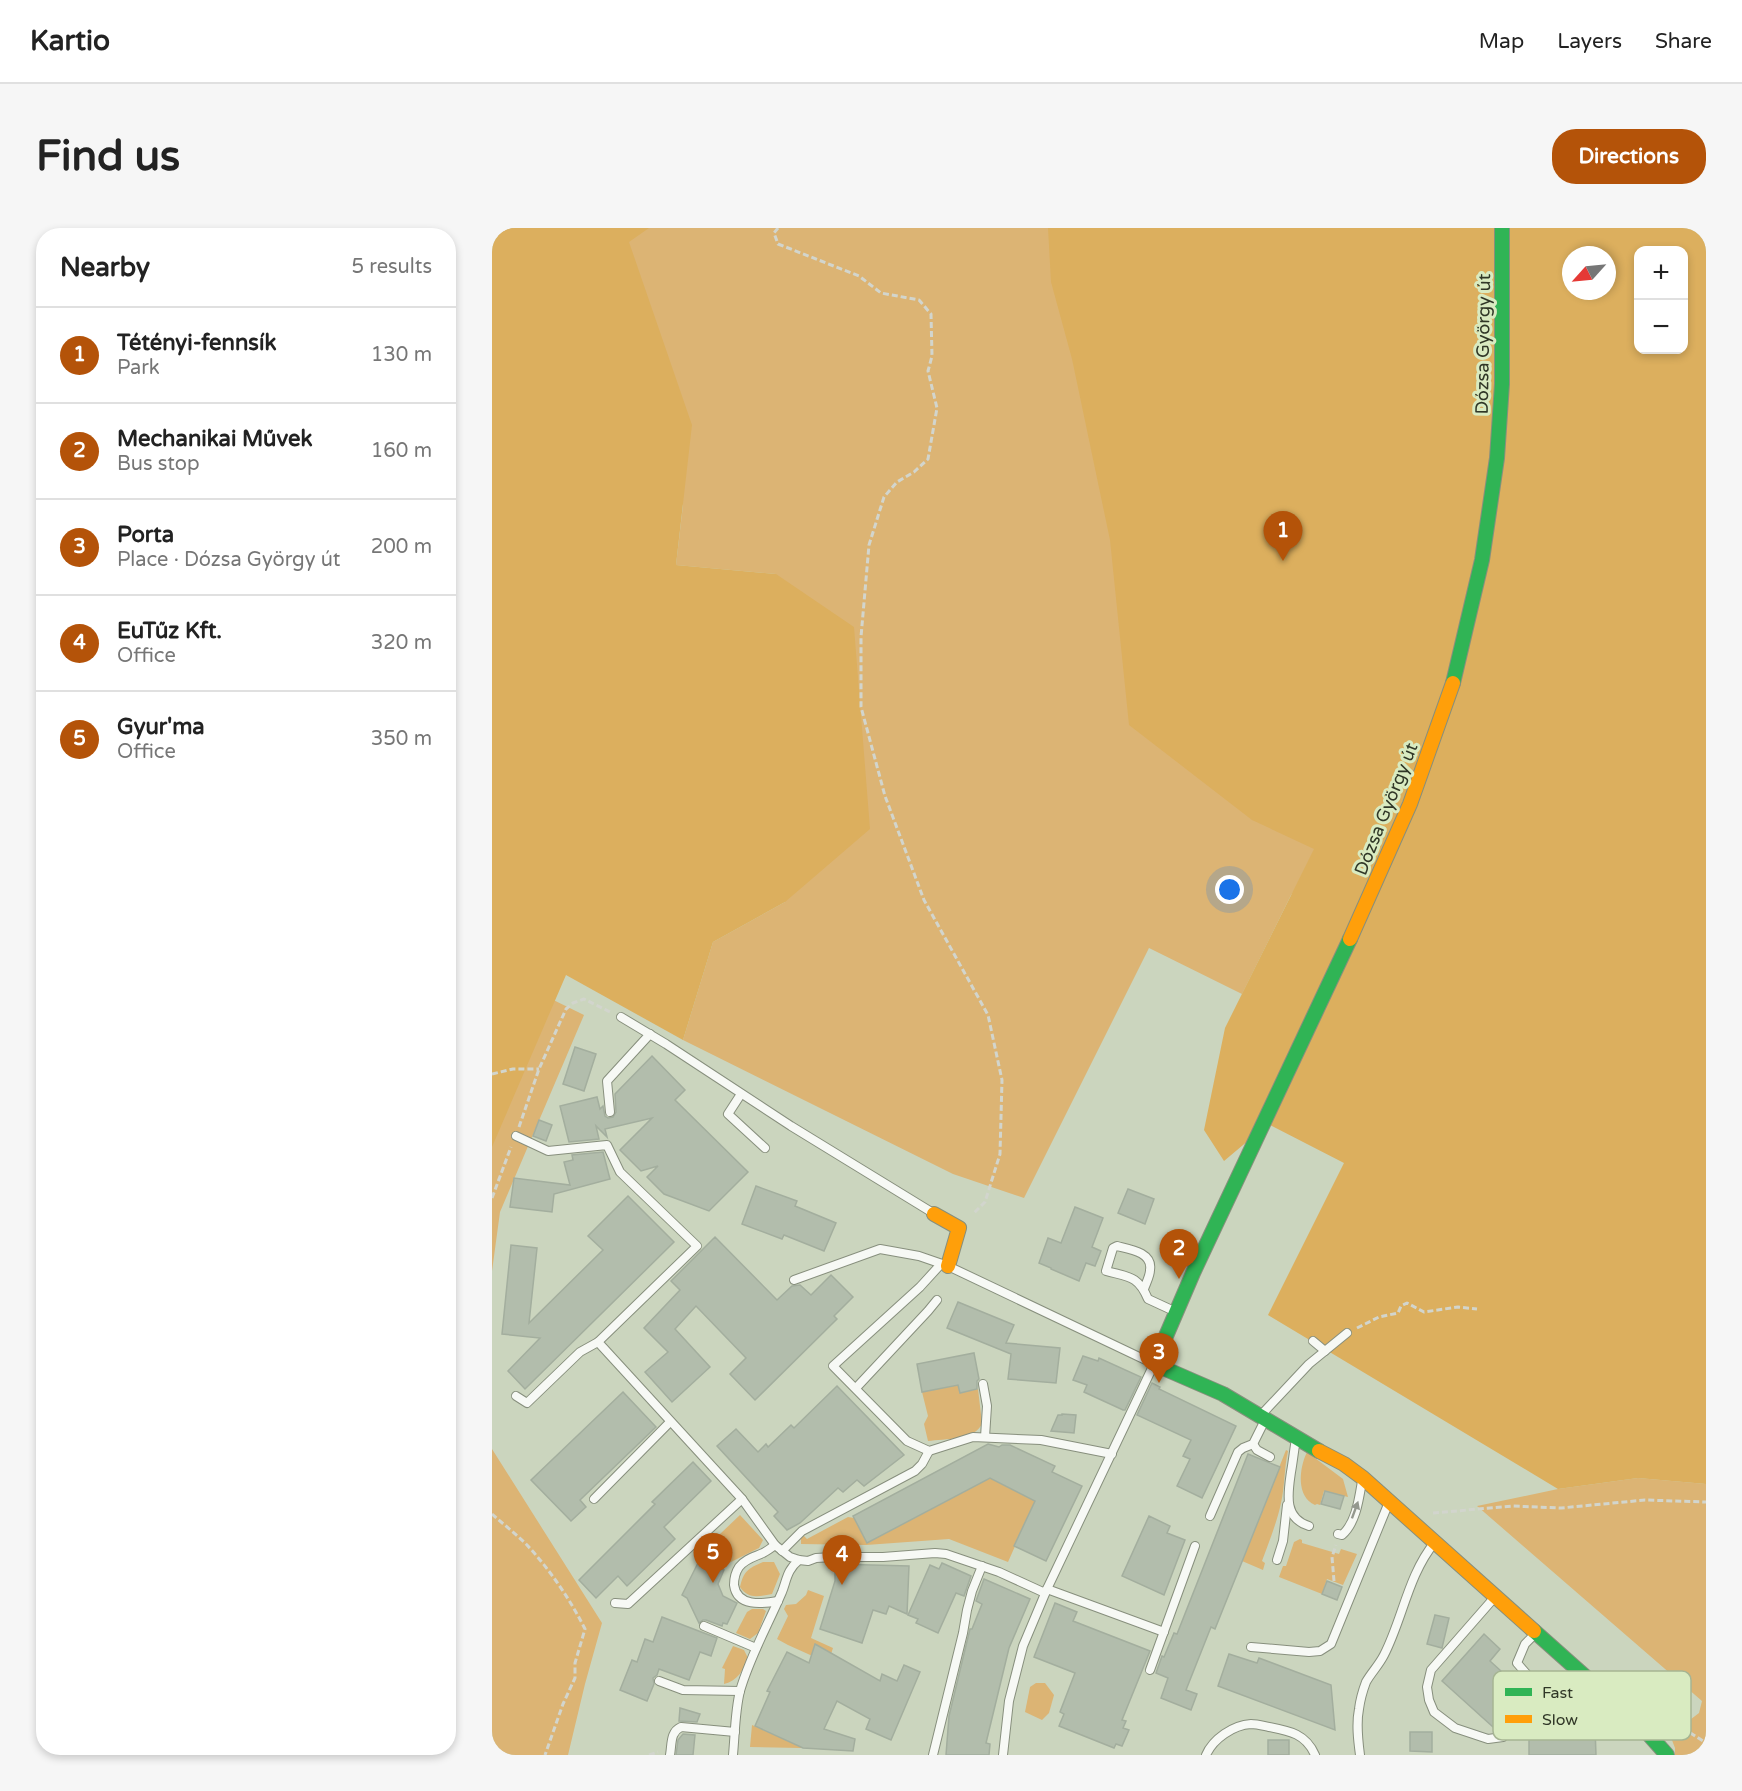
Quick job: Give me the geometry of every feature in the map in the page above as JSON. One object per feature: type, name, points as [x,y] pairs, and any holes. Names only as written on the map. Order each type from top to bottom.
[{"type":"street","name":"Dózsa György út","points":[[1154,1364],[1193,1273],[1373,889],[1410,804],[1450,694],[1482,560],[1497,458],[1502,384],[1502,228]]},
{"type":"street","points":[[933,1214],[959,1228],[944,1265]]},
{"type":"street","points":[[1154,1364],[1223,1394],[1344,1464],[1363,1478],[1580,1671]]},
{"type":"street","points":[[1654,1740],[1667,1755]]},
{"type":"lane","points":[[621,1017],[790,1126],[933,1214]]},
{"type":"lane","points":[[610,1112],[607,1081],[650,1034]]},
{"type":"lane","points":[[741,1094],[728,1114],[765,1148]]},
{"type":"lane","points":[[516,1136],[548,1151],[607,1145],[620,1172],[697,1246],[598,1342],[580,1352],[528,1403],[516,1396]]},
{"type":"lane","points":[[1144,1288],[1151,1269],[1149,1261],[1141,1253],[1117,1246],[1113,1248],[1106,1271],[1137,1280],[1144,1288],[1148,1299],[1177,1312]]},
{"type":"lane","points":[[794,1280],[880,1249],[919,1256],[944,1265],[1154,1364],[1046,1591],[1023,1646],[1009,1701],[1003,1755]]},
{"type":"lane","points":[[944,1265],[833,1366],[907,1441],[929,1450],[973,1437],[985,1437],[1041,1440],[1112,1454]]},
{"type":"lane","points":[[856,1388],[937,1300]]},
{"type":"lane","points":[[1210,1516],[1238,1452],[1253,1443],[1263,1419],[1309,1364],[1347,1333]]},
{"type":"lane","points":[[1313,1341],[1325,1351]]},
{"type":"lane","points":[[598,1342],[742,1499],[778,1548],[790,1557],[808,1561],[833,1557],[946,1554],[1164,1632]]},
{"type":"lane","points":[[983,1384],[987,1407],[985,1437]]},
{"type":"lane","points":[[594,1499],[670,1422]]},
{"type":"lane","points":[[1277,1560],[1283,1541],[1296,1438]]},
{"type":"lane","points":[[1253,1443],[1257,1450],[1270,1457]]},
{"type":"lane","points":[[778,1601],[761,1604],[739,1597],[735,1588],[734,1576],[739,1567],[749,1558],[778,1548],[802,1531],[915,1471],[922,1464],[929,1450]]},
{"type":"lane","points":[[1338,1534],[1342,1535],[1348,1529],[1359,1500],[1363,1478]]},
{"type":"lane","points":[[1287,1498],[1290,1510],[1296,1518],[1309,1526]]},
{"type":"lane","points":[[615,1603],[627,1604],[742,1499]]},
{"type":"lane","points":[[1251,1647],[1309,1652],[1320,1651],[1331,1644],[1389,1502]]},
{"type":"lane","points":[[1360,1755],[1359,1710],[1366,1683],[1384,1655],[1417,1569],[1435,1542]]},
{"type":"lane","points":[[1150,1670],[1195,1546]]},
{"type":"lane","points":[[733,1755],[740,1691],[791,1567],[799,1560]]},
{"type":"lane","points":[[933,1755],[967,1610],[981,1566]]},
{"type":"lane","points":[[1493,1738],[1488,1739],[1455,1728],[1434,1712],[1427,1687],[1431,1670],[1496,1595]]},
{"type":"lane","points":[[704,1626],[756,1648]]},
{"type":"lane","points":[[1524,1671],[1516,1663],[1525,1644],[1537,1632]]},
{"type":"lane","points":[[659,1681],[683,1690],[740,1691]]},
{"type":"lane","points":[[1209,1753],[1219,1738],[1235,1728],[1252,1724],[1292,1732],[1310,1744],[1315,1755]]},
{"type":"lane","points":[[670,1755],[672,1736],[681,1727],[735,1732]]},
{"type":"path","points":[[778,228],[774,233],[778,244],[859,276],[882,293],[919,300],[932,314],[932,356],[928,371],[937,408],[928,459],[914,472],[897,482],[884,497],[868,545],[861,637],[861,707],[885,796],[924,900],[988,1015],[1002,1080],[1000,1154],[985,1202],[959,1228]]},
{"type":"path","points":[[492,1198],[539,1069],[566,1009],[573,1003],[584,999],[621,1017]]},
{"type":"path","points":[[492,1074],[513,1069],[539,1069]]},
{"type":"path","points":[[1347,1333],[1379,1317],[1398,1312],[1401,1306],[1407,1303],[1424,1311],[1458,1307],[1477,1309]]},
{"type":"path","points":[[1409,1520],[1432,1513],[1513,1506],[1560,1508],[1645,1500],[1706,1502]]},
{"type":"path","points":[[492,1514],[526,1545],[556,1581],[585,1629],[575,1663],[575,1678],[562,1704],[544,1755]]},
{"type":"path","points":[[1334,1581],[1332,1557],[1338,1534]]},
{"type":"path","points":[[1691,1733],[1706,1743]]},
{"type":"shaded area","points":[[492,228],[1479,228],[1435,707],[1291,895],[1242,994],[1149,948],[1024,1198],[953,1174],[683,1040],[713,942],[785,902],[776,574],[676,565],[683,505]]},
{"type":"shaded area","points":[[492,228],[649,228],[629,242],[692,425],[676,565],[776,574],[854,627],[870,829],[785,902],[713,942],[683,1040],[566,975],[492,1147]]},
{"type":"shaded area","points":[[1048,228],[1706,228],[1706,1484],[1638,1478],[1558,1489],[1268,1315],[1344,1163],[1268,1124],[1224,1161],[1204,1130],[1225,1028],[1314,849],[1252,820],[1129,725],[1110,540],[1072,359],[1051,282]]},
{"type":"shaded area","points":[[492,970],[584,1015],[500,1212],[492,1271]]},
{"type":"shaded area","points":[[958,1385],[960,1393],[978,1389],[982,1423],[979,1429],[967,1436],[928,1441],[924,1424],[928,1416],[922,1392]]},
{"type":"shaded area","points":[[492,1449],[602,1623],[568,1755],[492,1755]]},
{"type":"shaded area","points":[[1286,1450],[1288,1451],[1282,1497],[1262,1561],[1265,1563],[1263,1570],[1242,1561]]},
{"type":"shaded area","points":[[1307,1452],[1343,1479],[1348,1497],[1324,1491],[1320,1505],[1309,1501],[1301,1482],[1302,1466]]},
{"type":"shaded area","points":[[990,1478],[1035,1501],[1008,1562],[949,1539],[866,1545],[801,1544],[801,1537],[804,1536],[807,1539],[848,1517],[854,1518],[867,1543]]},
{"type":"shaded area","points":[[1638,1478],[1706,1484],[1706,1755],[1675,1755],[1672,1740],[1691,1740],[1691,1719],[1699,1713],[1702,1701],[1691,1691],[1691,1671],[1667,1671],[1477,1506],[1558,1489]]},
{"type":"shaded area","points":[[740,1515],[763,1540],[759,1548],[725,1565],[699,1554]]},
{"type":"shaded area","points":[[1300,1539],[1302,1543],[1339,1554],[1341,1549],[1357,1554],[1343,1585],[1327,1579],[1322,1594],[1279,1577],[1283,1566],[1286,1566],[1294,1542]]},
{"type":"shaded area","points":[[763,1562],[774,1562],[780,1574],[772,1594],[754,1596],[747,1594],[740,1587],[743,1577],[750,1569]]},
{"type":"shaded area","points":[[808,1590],[824,1596],[811,1638],[833,1648],[828,1663],[777,1639],[788,1616],[784,1609],[786,1605],[796,1604]]},
{"type":"shaded area","points":[[752,1609],[766,1611],[758,1633],[750,1639],[736,1633],[747,1612]]},
{"type":"shaded area","points":[[733,1646],[744,1650],[748,1658],[736,1678],[724,1684],[725,1669],[722,1668]]},
{"type":"shaded area","points":[[1036,1683],[1045,1683],[1054,1695],[1049,1713],[1042,1720],[1025,1712],[1030,1687]]},
{"type":"shaded area","points":[[752,1725],[784,1739],[812,1725],[801,1748],[750,1747]]},
{"type":"building","points":[[575,1047],[596,1054],[584,1091],[563,1084]]},
{"type":"building","points":[[652,1056],[685,1090],[675,1100],[748,1172],[709,1211],[664,1194],[647,1177],[658,1166],[641,1171],[620,1150],[652,1118],[605,1129],[607,1137],[596,1126],[599,1139],[569,1142],[560,1106],[597,1097],[600,1109],[603,1106],[605,1116],[613,1117],[616,1112],[615,1094]]},
{"type":"building","points":[[539,1120],[552,1125],[546,1141],[533,1136]]},
{"type":"building","points":[[603,1152],[610,1179],[554,1194],[552,1212],[510,1207],[514,1178],[570,1185],[564,1162],[573,1160],[572,1155]]},
{"type":"building","points":[[756,1186],[797,1201],[795,1206],[836,1223],[824,1251],[784,1235],[782,1239],[742,1224]]},
{"type":"building","points":[[1128,1189],[1154,1199],[1145,1224],[1118,1213]]},
{"type":"building","points":[[628,1196],[674,1242],[525,1389],[508,1371],[540,1338],[502,1334],[511,1245],[537,1248],[529,1323],[603,1250],[588,1236]]},
{"type":"building","points":[[1075,1207],[1103,1218],[1092,1247],[1101,1251],[1095,1266],[1086,1263],[1079,1281],[1039,1263],[1048,1238],[1061,1243]]},
{"type":"building","points":[[715,1237],[777,1300],[792,1286],[800,1285],[811,1295],[831,1275],[853,1297],[834,1316],[837,1319],[755,1400],[730,1374],[746,1358],[696,1306],[675,1329],[710,1367],[672,1402],[645,1372],[668,1352],[644,1328],[680,1290],[671,1281]]},
{"type":"building","points":[[958,1302],[1014,1325],[1006,1343],[1060,1348],[1056,1383],[1008,1379],[1011,1354],[947,1328]]},
{"type":"building","points":[[974,1353],[979,1379],[977,1389],[960,1393],[958,1385],[922,1392],[917,1364]]},
{"type":"building","points":[[1083,1356],[1098,1361],[1099,1358],[1141,1377],[1125,1410],[1084,1392],[1087,1385],[1073,1380]]},
{"type":"building","points":[[1152,1383],[1160,1387],[1159,1389],[1236,1426],[1202,1498],[1177,1486],[1190,1459],[1183,1456],[1191,1440],[1137,1415]]},
{"type":"building","points":[[837,1386],[904,1455],[864,1486],[857,1480],[843,1492],[838,1488],[800,1523],[787,1530],[774,1516],[778,1512],[717,1446],[736,1429],[758,1452],[766,1444],[768,1447],[791,1425],[794,1428]]},
{"type":"building","points":[[623,1392],[656,1427],[580,1500],[586,1507],[571,1521],[531,1480]]},
{"type":"building","points":[[1058,1415],[1076,1415],[1074,1433],[1051,1431]]},
{"type":"building","points":[[988,1444],[999,1447],[1010,1445],[1055,1466],[1052,1472],[1082,1486],[1046,1561],[1014,1546],[1035,1501],[990,1478],[867,1543],[853,1516]]},
{"type":"building","points":[[1248,1454],[1280,1467],[1215,1629],[1211,1627],[1186,1690],[1197,1694],[1191,1710],[1161,1698],[1168,1678],[1156,1673],[1174,1633],[1177,1634]]},
{"type":"building","points":[[693,1462],[711,1481],[664,1527],[675,1539],[627,1586],[618,1576],[596,1598],[579,1580],[655,1504],[652,1502]]},
{"type":"building","points":[[1325,1491],[1344,1496],[1340,1509],[1321,1504]]},
{"type":"building","points":[[1149,1516],[1170,1526],[1167,1533],[1185,1540],[1164,1595],[1122,1576]]},
{"type":"building","points":[[700,1559],[724,1570],[718,1584],[723,1596],[737,1603],[727,1624],[723,1623],[722,1626],[706,1620],[699,1623],[687,1598],[682,1595]]},
{"type":"building","points":[[942,1563],[971,1576],[964,1596],[956,1593],[938,1633],[916,1623],[918,1619],[908,1615],[930,1565],[939,1569]]},
{"type":"building","points":[[835,1564],[909,1566],[907,1614],[889,1606],[886,1614],[873,1610],[862,1643],[820,1629],[835,1581]]},
{"type":"building","points":[[984,1579],[1030,1599],[1009,1648],[986,1743],[990,1744],[989,1755],[946,1755],[949,1716],[970,1629],[972,1629],[982,1604],[976,1601]]},
{"type":"building","points":[[1327,1581],[1342,1587],[1337,1600],[1322,1594]]},
{"type":"building","points":[[1055,1603],[1077,1612],[1073,1621],[1150,1651],[1122,1720],[1126,1721],[1123,1728],[1129,1730],[1122,1746],[1116,1744],[1114,1748],[1059,1726],[1064,1714],[1060,1712],[1075,1673],[1034,1657]]},
{"type":"building","points":[[1435,1615],[1449,1618],[1442,1648],[1427,1644]]},
{"type":"building","points":[[662,1617],[717,1638],[711,1656],[700,1652],[689,1680],[659,1669],[653,1678],[654,1684],[647,1701],[620,1690],[632,1660],[637,1662],[645,1639],[653,1642]]},
{"type":"building","points":[[1484,1634],[1500,1649],[1490,1661],[1501,1671],[1493,1671],[1493,1727],[1442,1681]]},
{"type":"building","points":[[815,1644],[880,1681],[882,1674],[897,1681],[904,1665],[920,1672],[891,1740],[866,1729],[870,1719],[837,1701],[824,1729],[855,1739],[853,1751],[803,1748],[755,1726],[770,1692],[767,1691],[787,1652],[809,1663]]},
{"type":"building","points":[[1229,1654],[1257,1663],[1259,1658],[1331,1685],[1335,1730],[1218,1686]]},
{"type":"building","points":[[680,1708],[700,1714],[697,1722],[679,1721]]},
{"type":"building","points":[[1410,1732],[1432,1732],[1432,1752],[1410,1751]]},
{"type":"building","points":[[683,1734],[695,1735],[693,1755],[676,1755],[678,1740]]},
{"type":"building","points":[[1268,1740],[1289,1740],[1289,1755],[1268,1755]]},
{"type":"building","points":[[1529,1740],[1595,1740],[1596,1755],[1529,1755]]},
{"type":"traffic: fast","points":[[1453,683],[1482,560],[1497,458],[1502,384],[1502,228]]},
{"type":"traffic: fast","points":[[1319,1451],[1223,1394],[1154,1364],[1193,1273],[1350,939]]},
{"type":"traffic: fast","points":[[1534,1631],[1579,1671]]},
{"type":"traffic: fast","points":[[1654,1740],[1667,1755]]},
{"type":"traffic: slow","points":[[1350,939],[1410,804],[1453,683]]},
{"type":"traffic: slow","points":[[934,1214],[959,1228],[948,1266]]},
{"type":"traffic: slow","points":[[1319,1451],[1344,1464],[1363,1478],[1534,1631]]},
{"type":"place","name":"Tétényi-fennsík","points":[[1283,561]]},
{"type":"place","name":"Mechanikai Művek","points":[[1179,1279]]},
{"type":"place","name":"Porta","points":[[1159,1383]]},
{"type":"place","name":"Gyur'ma","points":[[713,1583]]},
{"type":"place","name":"EuTűz Kft.","points":[[842,1585]]}]
